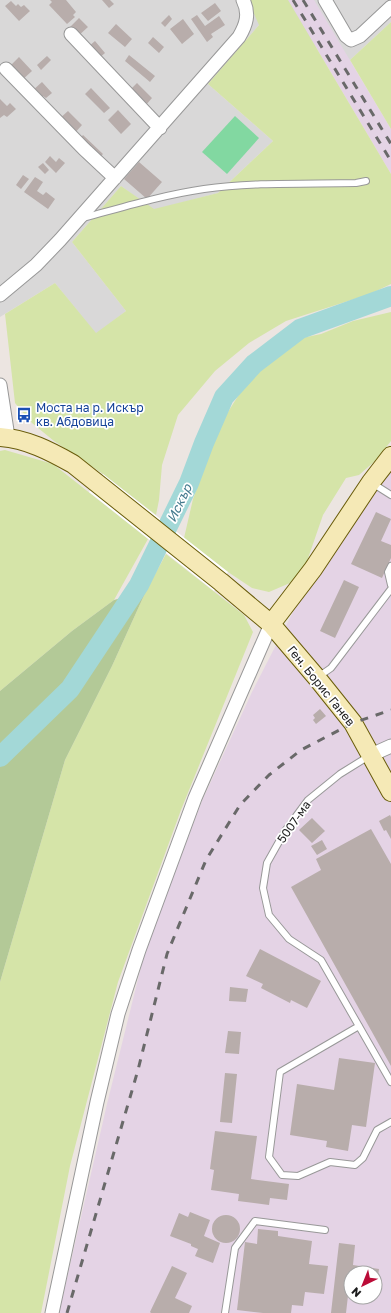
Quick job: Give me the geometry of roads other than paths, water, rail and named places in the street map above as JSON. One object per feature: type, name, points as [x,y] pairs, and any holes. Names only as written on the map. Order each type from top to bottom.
[{"type":"street","points":[[0,295],[36,265],[80,219],[239,37],[245,26],[248,15],[243,0]]},
{"type":"street","points":[[325,0],[346,36],[351,40],[360,36],[391,7]]},
{"type":"street","points":[[71,34],[160,128]]},
{"type":"street","points":[[6,69],[84,149],[115,178]]},
{"type":"street","points":[[0,385],[4,437]]},
{"type":"street","name":"Ген. Борис Ганев","points":[[4,437],[29,443],[51,451],[73,464],[221,582],[271,624],[353,723],[391,792]]},
{"type":"street","points":[[52,1313],[88,1141],[118,1014],[139,950],[195,798],[271,624],[313,568],[371,482],[391,456]]},
{"type":"street","points":[[371,755],[391,746]]},
{"type":"lane","points":[[80,219],[166,196],[205,189],[245,185],[356,183],[366,181]]},
{"type":"lane","points":[[371,482],[391,495]]},
{"type":"lane","points":[[391,566],[388,572],[391,585]]},
{"type":"lane","points":[[317,678],[331,668],[391,589]]},
{"type":"lane","name":"5007-ма","points":[[359,1026],[321,960],[289,939],[269,915],[263,888],[267,863],[285,831],[308,800],[340,774],[371,755]]},
{"type":"lane","points":[[391,1082],[359,1026],[280,1072],[269,1157],[282,1175],[298,1176],[330,1162],[355,1165],[363,1158],[377,1130],[391,1122]]},
{"type":"lane","points":[[225,1313],[235,1248],[255,1221],[325,1230]]},
{"type":"waterway","name":"Искър","points":[[0,757],[70,689],[139,585],[189,483],[224,397],[254,364],[300,329],[391,296]]},
{"type":"railway","points":[[293,0],[391,161]]},
{"type":"railway","points":[[303,0],[391,144]]},
{"type":"railway","points":[[67,1313],[138,1070],[167,954],[206,860],[240,805],[269,775],[301,750],[353,723],[391,710]]},
{"type":"place","name":"Моста на р. Искър кв. Абдовица","points":[[24,415]]}]
